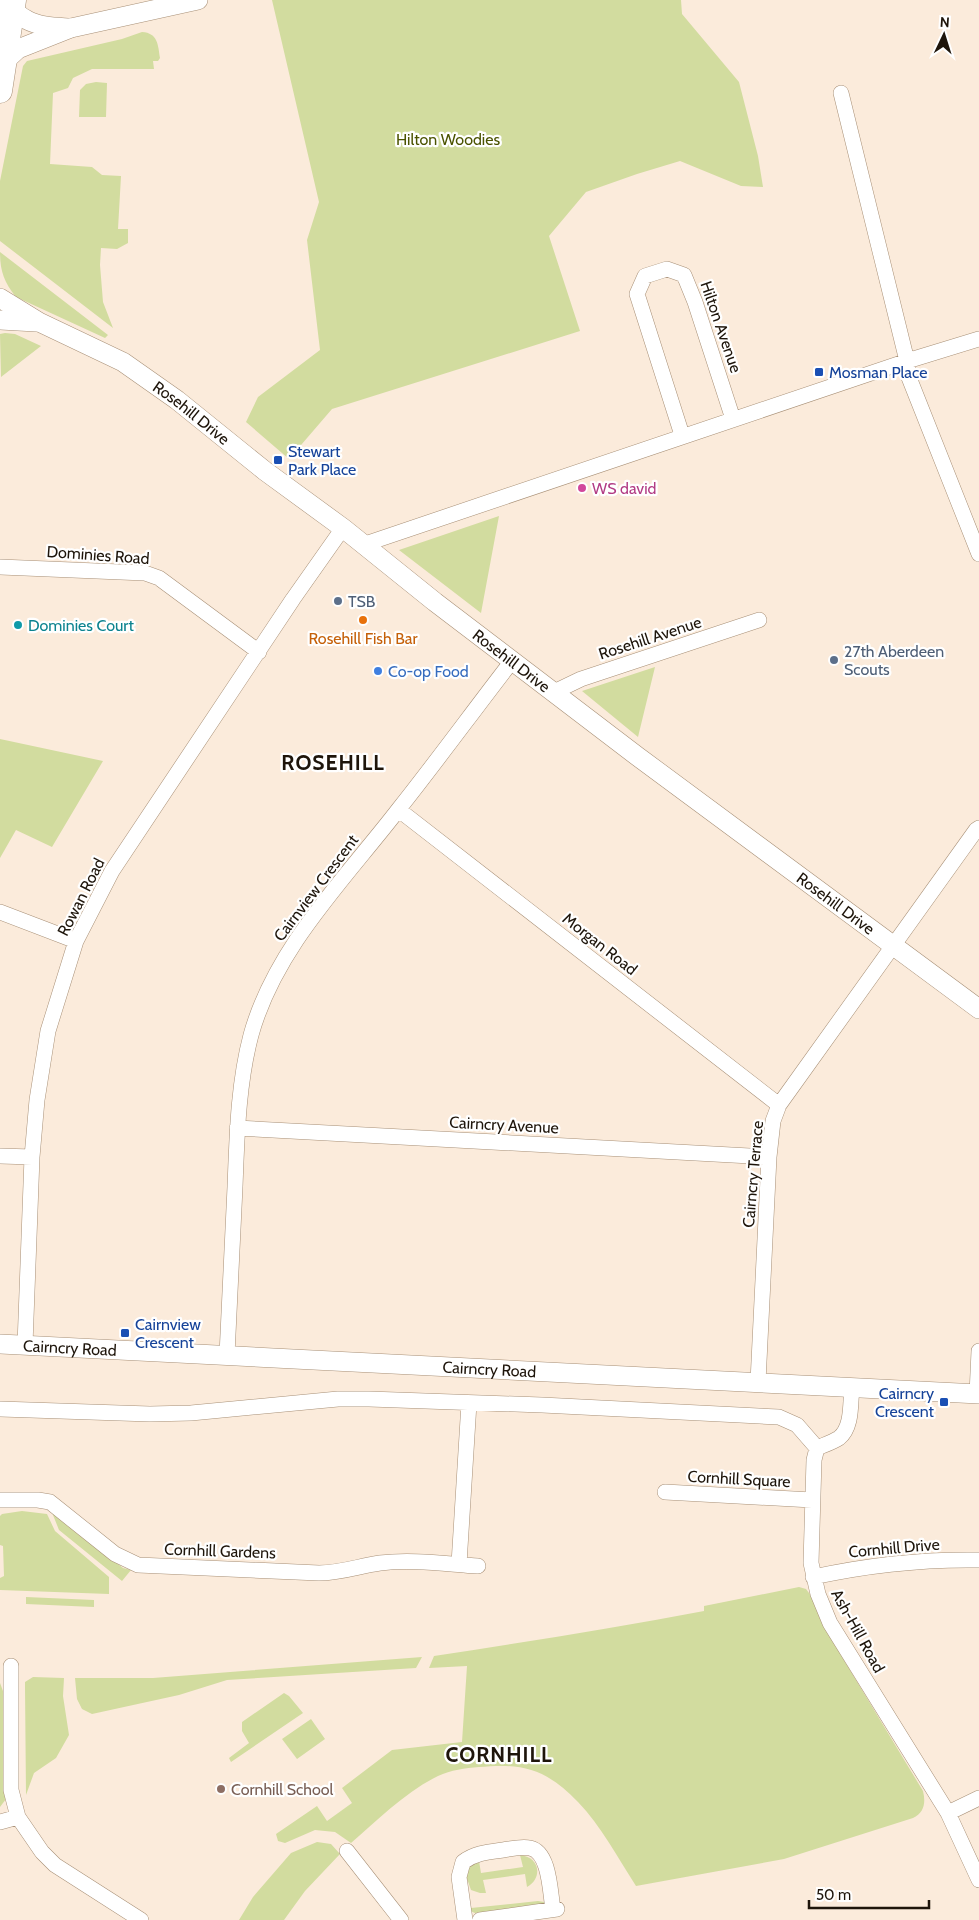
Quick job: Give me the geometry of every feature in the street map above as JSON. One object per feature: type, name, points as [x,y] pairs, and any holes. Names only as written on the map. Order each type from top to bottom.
[{"type":"main road","points":[[0,91],[5,60],[9,5]]},
{"type":"street","points":[[5,60],[18,49],[71,28],[198,0]]},
{"type":"street","points":[[9,5],[28,21],[43,25],[71,28]]},
{"type":"street","points":[[841,93],[907,360],[908,375],[979,554]]},
{"type":"street","name":"Hilton Avenue","points":[[682,436],[637,294],[645,276],[667,269],[684,275],[733,419]]},
{"type":"street","name":"Rosehill Drive","points":[[0,298],[39,322],[123,362],[177,400],[266,471],[637,756],[979,1009]]},
{"type":"street","name":"Rosehill Drive","points":[[0,320],[39,322]]},
{"type":"street","points":[[362,545],[907,360],[979,339]]},
{"type":"street","name":"Rowan Road","points":[[25,1345],[32,1157],[37,1100],[48,1031],[76,941],[112,871],[342,528]]},
{"type":"street","name":"Dominies Road","points":[[0,567],[144,573],[159,578],[259,652]]},
{"type":"street","name":"Rosehill Avenue","points":[[554,692],[581,679],[759,620]]},
{"type":"street","name":"Cairnview Crescent","points":[[227,1355],[237,1128],[243,1073],[251,1035],[264,998],[284,960],[308,924],[399,810],[512,661]]},
{"type":"street","name":"Morgan Road","points":[[399,810],[779,1106]]},
{"type":"street","name":"Cairncry Terrace","points":[[758,1382],[769,1157],[773,1121],[779,1106],[979,828]]},
{"type":"street","points":[[0,912],[76,941]]},
{"type":"street","name":"Cairncry Avenue","points":[[237,1128],[769,1157]]},
{"type":"street","points":[[0,1156],[32,1157]]},
{"type":"street","name":"Cairncry Road","points":[[0,1344],[978,1394]]},
{"type":"street","points":[[978,1394],[979,1351]]},
{"type":"street","points":[[0,1409],[150,1414],[191,1413],[338,1399],[779,1417],[797,1425],[817,1448],[839,1438],[845,1432],[849,1417],[852,1387]]},
{"type":"street","points":[[459,1564],[469,1403]]},
{"type":"street","name":"Ash-Hill Road","points":[[817,1448],[814,1460],[811,1550],[813,1577],[822,1608],[948,1813],[979,1880]]},
{"type":"street","name":"Cornhill Square","points":[[665,1492],[812,1500]]},
{"type":"street","name":"Cornhill Gardens","points":[[0,1500],[38,1500],[50,1502],[115,1554],[138,1565],[335,1573],[381,1563],[397,1562],[478,1566]]},
{"type":"street","name":"Cornhill Drive","points":[[813,1577],[894,1563],[979,1560]]},
{"type":"street","points":[[10,1666],[11,1790],[18,1817],[38,1846],[55,1865],[142,1920]]},
{"type":"street","points":[[948,1813],[979,1798]]},
{"type":"street","points":[[0,1822],[18,1817]]},
{"type":"street","points":[[465,1920],[459,1877],[463,1862],[477,1854],[522,1847],[538,1851],[544,1859],[555,1909],[480,1920]]},
{"type":"street","points":[[347,1851],[401,1920]]},
{"type":"green space","name":"Hilton Woodies","points":[[272,0],[681,0],[682,14],[739,82],[758,156],[763,187],[741,186],[680,161],[586,192],[549,236],[580,331],[332,409],[289,459],[246,422],[258,397],[320,350],[307,240],[319,202]]},
{"type":"green space","points":[[142,32],[154,37],[158,44],[160,58],[158,61],[153,61],[154,69],[92,69],[73,78],[68,88],[53,93],[50,164],[92,167],[102,175],[121,176],[118,229],[128,229],[128,243],[117,249],[101,248],[100,265],[103,302],[113,328],[0,241],[0,181],[23,66],[27,61],[122,39]]},
{"type":"green space","points":[[96,82],[107,83],[106,117],[79,117],[80,90],[86,84]]},
{"type":"green space","points":[[0,252],[108,335],[105,338],[16,297],[4,276]]},
{"type":"green space","points":[[0,334],[15,334],[41,346],[1,377]]},
{"type":"green space","points":[[499,516],[481,613],[399,550]]},
{"type":"green space","points":[[655,667],[638,737],[582,691]]},
{"type":"green space","points":[[0,739],[103,761],[52,847],[16,830],[0,858]]},
{"type":"green space","points":[[51,1510],[123,1568],[131,1570],[122,1581],[59,1530]]},
{"type":"green space","points":[[22,1511],[47,1514],[55,1531],[109,1577],[109,1594],[0,1590],[0,1578],[4,1576],[3,1546],[0,1545],[0,1516],[2,1514]]},
{"type":"green space","points":[[799,1587],[806,1589],[812,1597],[827,1632],[923,1791],[923,1807],[917,1816],[784,1859],[636,1886],[594,1821],[566,1791],[544,1775],[533,1771],[509,1766],[495,1766],[463,1769],[438,1776],[403,1798],[351,1843],[335,1832],[315,1830],[285,1843],[278,1841],[276,1834],[317,1806],[327,1821],[352,1803],[342,1788],[392,1750],[462,1742],[467,1666],[429,1668],[434,1656],[704,1611],[704,1606]]},
{"type":"green space","points":[[26,1597],[94,1600],[94,1607],[26,1604]]},
{"type":"green space","points":[[422,1657],[416,1668],[227,1680],[179,1695],[92,1714],[82,1709],[77,1699],[75,1678],[153,1678]]},
{"type":"green space","points":[[33,1677],[64,1678],[63,1696],[69,1735],[56,1758],[34,1773],[26,1795],[25,1682]]},
{"type":"green space","points":[[0,1683],[3,1691],[6,1799],[0,1807]]},
{"type":"green space","points":[[284,1693],[289,1696],[303,1713],[231,1762],[229,1758],[249,1743],[242,1731],[242,1722]]},
{"type":"green space","points":[[311,1719],[325,1739],[297,1759],[282,1739]]},
{"type":"green space","points":[[317,1842],[331,1844],[340,1854],[305,1891],[284,1920],[239,1920],[253,1897],[291,1853]]},
{"type":"green space","points":[[520,1855],[532,1860],[537,1868],[535,1878],[527,1887],[525,1874],[483,1880],[486,1893],[471,1890],[466,1876],[471,1864],[479,1861],[481,1873],[523,1867]]},
{"type":"green space","points":[[544,1902],[544,1904],[475,1913],[470,1911],[471,1908]]},
{"type":"place","name":"Mosman Place","points":[[819,372]]},
{"type":"place","name":"Stewart Park Place","points":[[278,460]]},
{"type":"place","name":"WS david","points":[[582,488]]},
{"type":"place","name":"TSB","points":[[338,601]]},
{"type":"place","name":"Rosehill Fish Bar","points":[[363,620]]},
{"type":"place","name":"Dominies Court","points":[[18,625]]},
{"type":"place","name":"27th Aberdeen Scouts","points":[[834,660]]},
{"type":"place","name":"Co-op Food","points":[[378,671]]},
{"type":"place","name":"Cairnview Crescent","points":[[125,1333]]},
{"type":"place","name":"Cairncry Crescent","points":[[944,1402]]},
{"type":"place","name":"Cornhill School","points":[[221,1789]]},
{"type":"district","name":"ROSEHILL","points":[[333,762]]},
{"type":"district","name":"CORNHILL","points":[[499,1754]]}]
